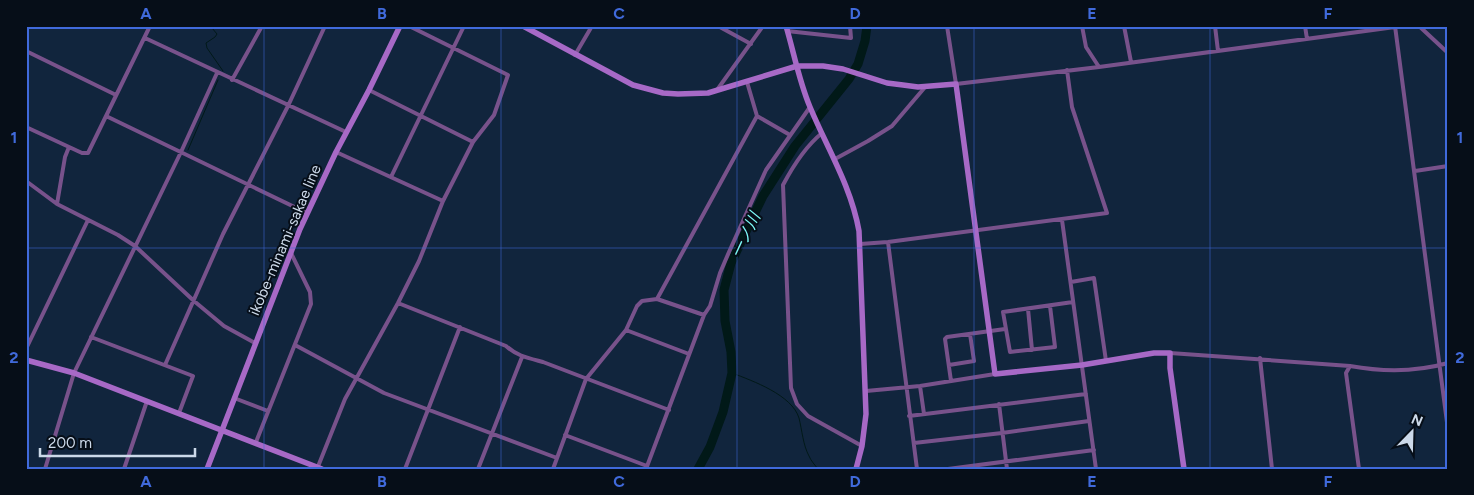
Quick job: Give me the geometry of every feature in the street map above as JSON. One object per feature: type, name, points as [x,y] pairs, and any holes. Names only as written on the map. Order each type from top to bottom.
[{"type":"street","points":[[26,127],[82,154],[88,153],[150,26]]},
{"type":"street","points":[[232,80],[262,26]]},
{"type":"street","points":[[165,365],[223,234],[288,106],[325,26]]},
{"type":"street","name":"ikobe-minami-sakae line","points":[[207,469],[290,252],[336,152],[400,26]]},
{"type":"street","points":[[26,360],[74,373],[319,468],[345,399],[419,261],[443,202],[473,142],[494,115],[508,75],[409,26]]},
{"type":"street","points":[[391,177],[464,26]]},
{"type":"street","points":[[522,26],[633,85],[649,90],[678,94],[708,93],[797,66],[823,66],[842,69],[887,83],[918,87],[1099,67],[1395,26],[1448,430]]},
{"type":"street","points":[[575,55],[592,26]]},
{"type":"street","points":[[718,26],[751,44]]},
{"type":"street","points":[[718,90],[763,26]]},
{"type":"street","points":[[850,26],[851,38],[787,28],[811,109],[835,160],[856,212],[860,244],[866,392],[866,414],[862,446],[856,469]]},
{"type":"street","points":[[946,26],[956,84],[994,374]]},
{"type":"street","points":[[1082,26],[1086,47],[1099,67]]},
{"type":"street","points":[[1124,26],[1131,62]]},
{"type":"street","points":[[1215,26],[1218,51]]},
{"type":"street","points":[[1305,26],[1307,39]]},
{"type":"street","points":[[1420,26],[1448,53]]},
{"type":"street","points":[[145,38],[346,132]]},
{"type":"street","points":[[26,50],[116,95]]},
{"type":"street","points":[[860,244],[888,242],[1107,213],[1072,107],[1067,70]]},
{"type":"street","points":[[45,469],[74,373],[217,73]]},
{"type":"street","points":[[747,82],[757,116],[790,135]]},
{"type":"street","points":[[835,160],[892,126],[926,86]]},
{"type":"street","points":[[368,90],[473,142]]},
{"type":"street","points":[[565,435],[647,467],[704,315],[710,306],[728,252],[766,170],[811,109]]},
{"type":"street","points":[[106,116],[307,213]]},
{"type":"street","points":[[656,299],[757,116]]},
{"type":"street","points":[[821,131],[790,172],[783,185],[791,388],[797,404],[808,416],[862,446]]},
{"type":"street","points":[[57,204],[65,157],[69,147]]},
{"type":"street","points":[[336,152],[443,202]]},
{"type":"street","points":[[1414,171],[1448,166]]},
{"type":"street","points":[[26,181],[57,204],[118,235],[135,246],[224,326],[256,343]]},
{"type":"street","points":[[26,349],[88,220]]},
{"type":"street","points":[[1062,220],[1096,469]]},
{"type":"street","points":[[888,242],[905,387],[917,469]]},
{"type":"street","points":[[256,442],[311,304],[310,292],[290,252]]},
{"type":"street","points":[[1071,282],[1094,278],[1106,361]]},
{"type":"street","points":[[553,469],[586,379],[626,330],[637,306],[642,301],[656,299],[704,315]]},
{"type":"street","points":[[1050,306],[1055,347],[1010,352],[1003,312],[1072,302]]},
{"type":"street","points":[[398,303],[506,346],[522,357],[543,362],[669,410]]},
{"type":"street","points":[[1028,309],[1032,350]]},
{"type":"street","points":[[405,469],[460,327]]},
{"type":"street","points":[[950,381],[947,338],[1005,329]]},
{"type":"street","points":[[626,330],[689,354]]},
{"type":"street","points":[[949,365],[974,361],[970,334]]},
{"type":"street","points":[[91,337],[193,376],[179,413]]},
{"type":"street","points":[[295,345],[384,393],[556,458]]},
{"type":"street","points":[[866,392],[920,386],[994,374],[1082,365],[1154,353],[1260,358],[1381,370],[1404,370],[1439,366],[1448,363]]},
{"type":"street","points":[[1170,353],[1170,368],[1184,469]]},
{"type":"street","points":[[478,469],[522,357]]},
{"type":"street","points":[[1260,358],[1272,469]]},
{"type":"street","points":[[1350,366],[1346,374],[1360,469]]},
{"type":"street","points":[[920,386],[924,414]]},
{"type":"street","points":[[909,416],[1086,394]]},
{"type":"street","points":[[234,398],[268,411]]},
{"type":"street","points":[[124,469],[147,400]]},
{"type":"street","points":[[999,404],[1007,469]]},
{"type":"street","points":[[914,443],[1089,421]]},
{"type":"street","points":[[948,469],[1094,450]]},
{"type":"waterway","points":[[213,26],[212,28],[217,34],[206,43],[207,48],[223,71]]},
{"type":"waterway","name":"一ノ川","points":[[698,469],[710,447],[723,412],[732,373],[731,352],[725,321],[724,290],[731,263],[763,196],[795,146],[849,79],[858,64],[865,41],[867,26]]},
{"type":"waterway","points":[[188,150],[218,80]]},
{"type":"waterway","points":[[732,373],[771,390],[789,402],[799,418],[807,452],[818,469]]}]
